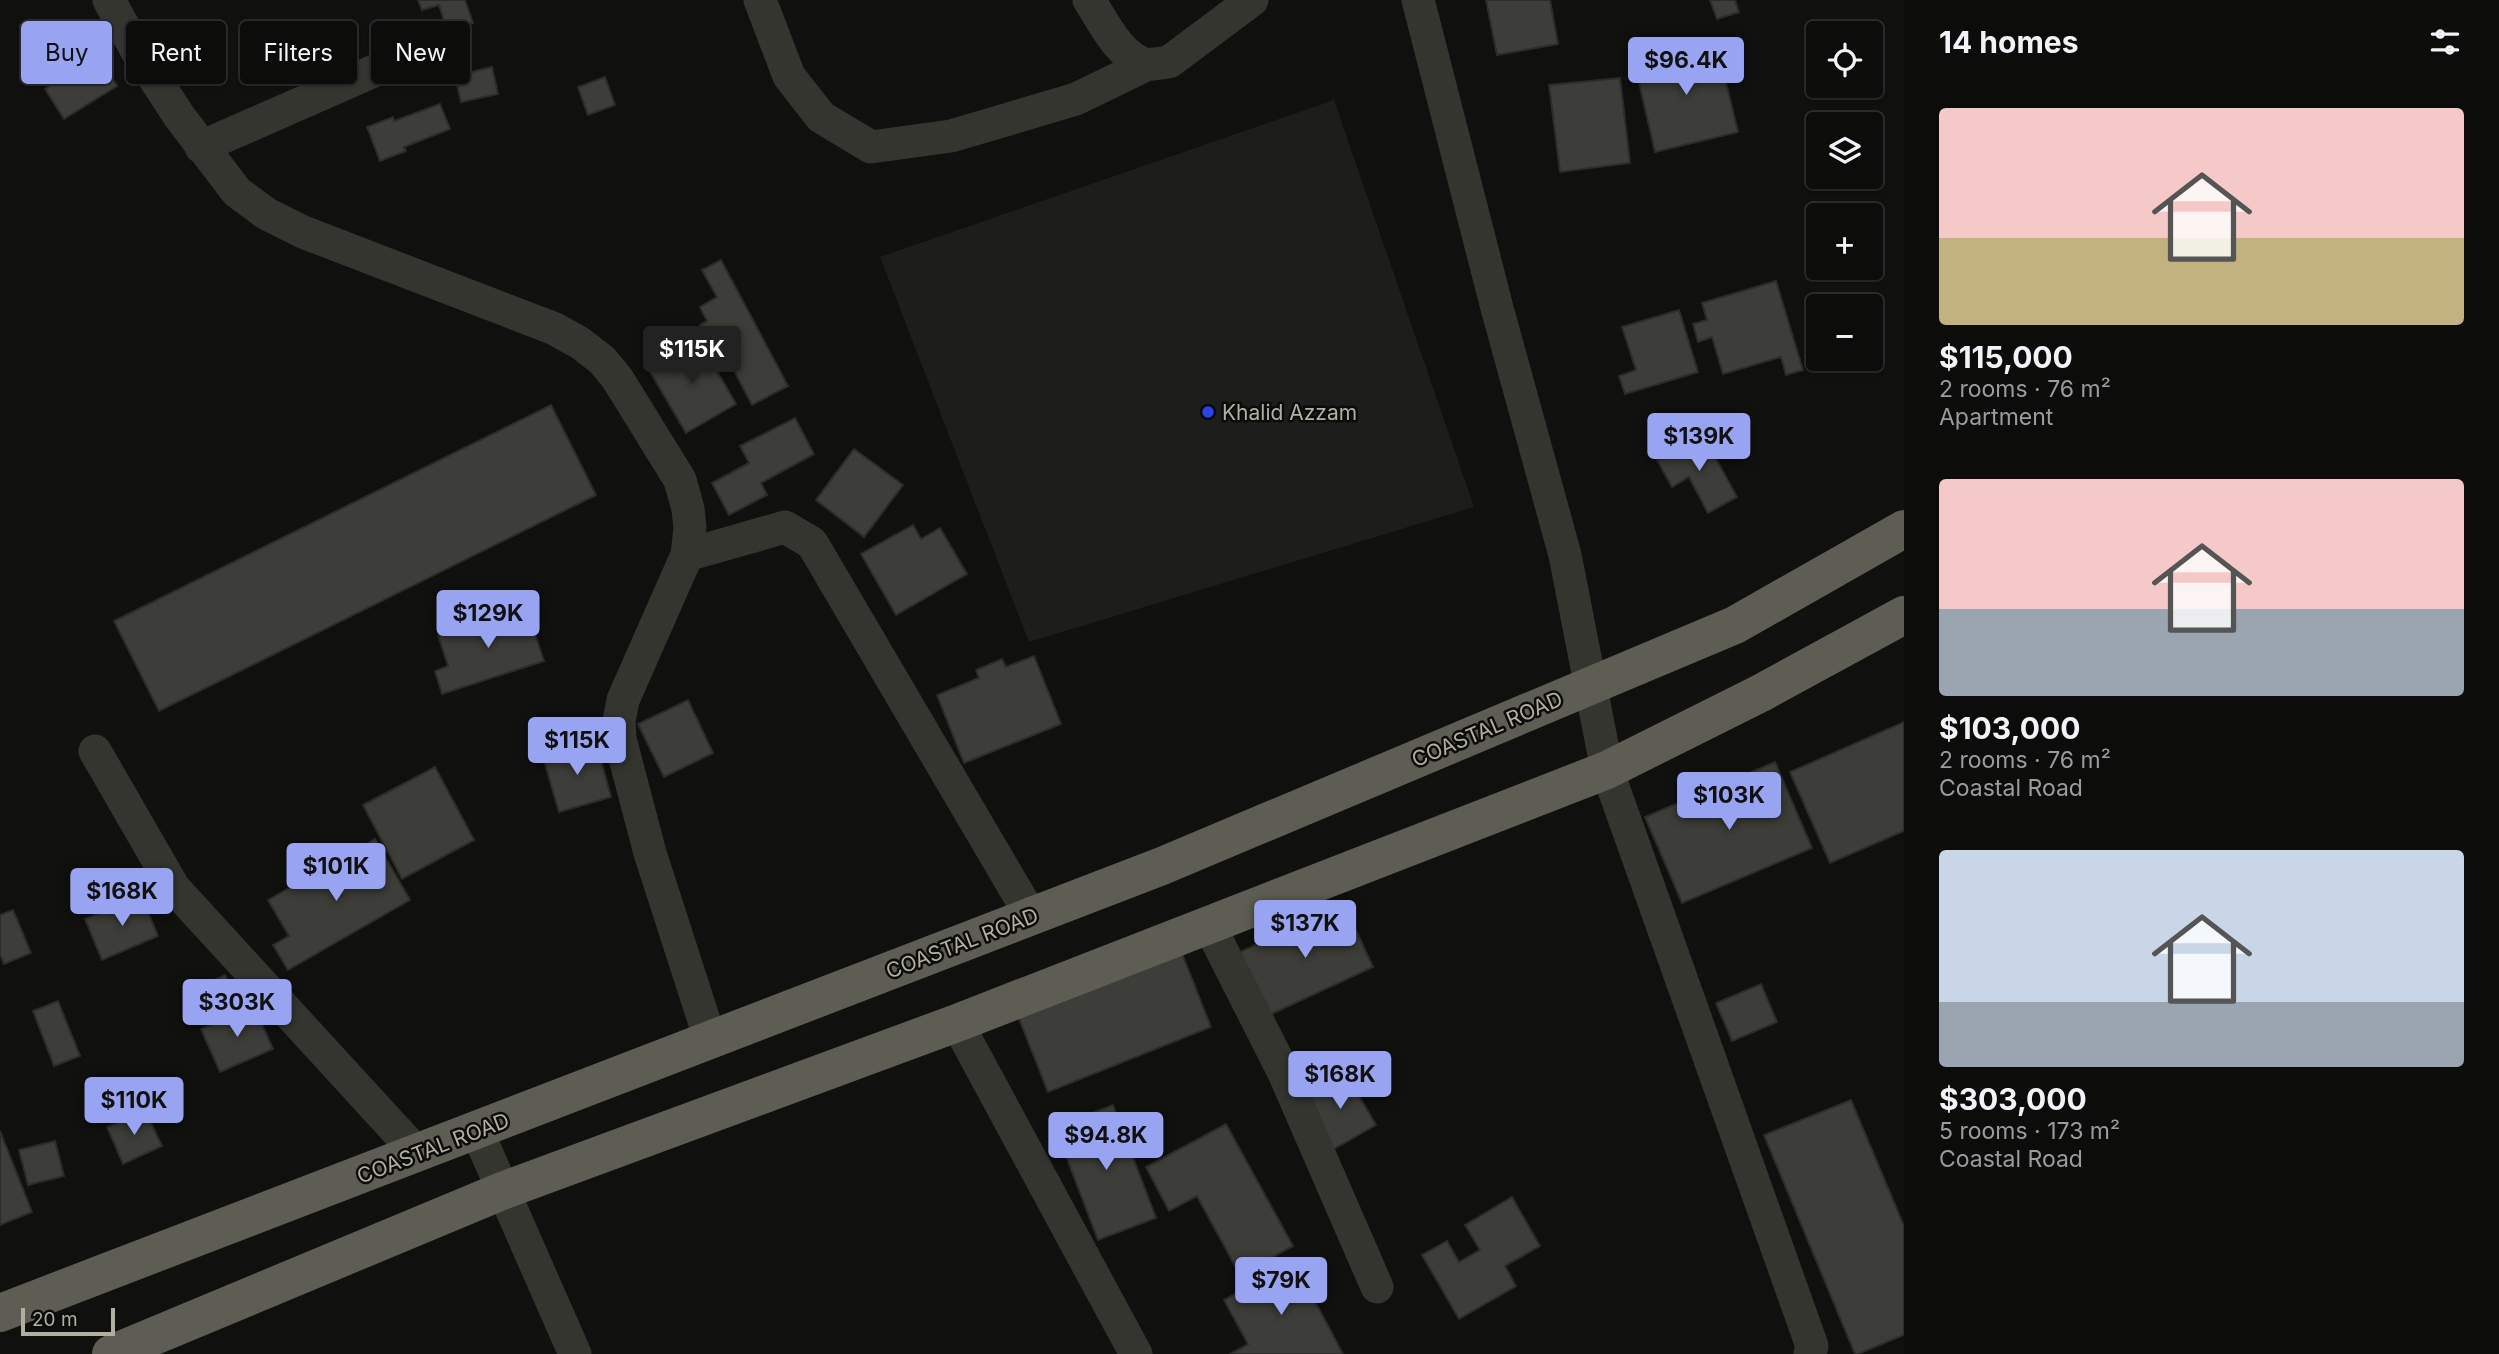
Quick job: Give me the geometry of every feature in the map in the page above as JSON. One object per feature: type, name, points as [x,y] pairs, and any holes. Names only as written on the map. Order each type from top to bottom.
[{"type":"highway","name":"COASTAL ROAD","points":[[0,1313],[1162,866],[1735,625],[1904,528]]},
{"type":"highway","points":[[111,1354],[502,1191],[957,1023],[1607,769],[1761,693],[1904,615]]},
{"type":"street","points":[[109,0],[138,53],[201,147],[237,192],[267,214],[303,232],[555,329],[580,343],[602,360],[617,378],[680,480],[690,528],[687,555],[623,700],[619,721],[620,739],[650,853],[710,1039]]},
{"type":"street","points":[[760,0],[789,76],[821,117],[871,147],[951,136],[1076,99],[1146,65],[1169,62],[1252,0]]},
{"type":"street","points":[[1089,0],[1120,48],[1133,60],[1146,65]]},
{"type":"street","points":[[1418,0],[1497,309],[1565,555],[1607,769],[1808,1333],[1812,1346],[1810,1354]]},
{"type":"street","points":[[201,147],[371,72]]},
{"type":"street","points":[[687,555],[785,527],[812,543],[1031,916]]},
{"type":"street","points":[[96,751],[174,888],[418,1154]]},
{"type":"street","points":[[1209,925],[1284,1073],[1377,1287]]},
{"type":"street","points":[[957,1023],[1136,1354]]},
{"type":"street","points":[[477,1131],[575,1354]]},
{"type":"shaded area","points":[[1334,100],[1474,507],[1029,642],[880,257]]},
{"type":"building","points":[[418,0],[465,0],[473,23],[444,21],[439,5],[422,10]]},
{"type":"building","points":[[1486,0],[1550,0],[1558,44],[1497,55]]},
{"type":"building","points":[[1710,0],[1735,0],[1739,12],[1717,19]]},
{"type":"building","points":[[1716,41],[1738,132],[1655,152],[1634,61]]},
{"type":"building","points":[[492,67],[498,94],[461,102],[457,84],[470,84],[470,72]]},
{"type":"building","points":[[605,77],[615,105],[588,115],[578,87]]},
{"type":"building","points":[[112,78],[117,86],[64,119],[45,89],[53,84],[112,84]]},
{"type":"building","points":[[1620,78],[1630,163],[1560,172],[1549,85]]},
{"type":"building","points":[[440,104],[450,129],[404,147],[406,151],[380,161],[367,127],[393,117],[394,121]]},
{"type":"building","points":[[721,260],[788,386],[752,405],[720,344],[712,348],[700,325],[707,321],[700,307],[717,297],[702,270]]},
{"type":"building","points":[[1776,281],[1803,370],[1786,375],[1781,357],[1723,374],[1712,337],[1698,342],[1693,324],[1707,320],[1702,303]]},
{"type":"building","points":[[1679,310],[1698,372],[1625,394],[1619,376],[1636,370],[1622,327]]},
{"type":"building","points":[[698,339],[736,404],[686,433],[648,368]]},
{"type":"building","points":[[551,405],[596,495],[159,711],[114,621]]},
{"type":"building","points":[[795,418],[814,454],[761,483],[767,495],[729,515],[712,483],[749,463],[740,446]]},
{"type":"building","points":[[1703,435],[1737,497],[1708,513],[1689,477],[1672,487],[1657,460]]},
{"type":"building","points":[[854,449],[903,485],[864,537],[816,500]]},
{"type":"building","points":[[913,525],[921,539],[940,528],[967,574],[896,615],[861,554]]},
{"type":"building","points":[[526,607],[544,661],[442,694],[435,671],[448,666],[438,635]]},
{"type":"building","points":[[1034,656],[1061,724],[964,763],[937,695],[979,678],[976,670],[1002,659],[1006,667]]},
{"type":"building","points":[[688,700],[713,753],[664,777],[638,724]]},
{"type":"building","points":[[1904,722],[1904,831],[1830,863],[1790,772]]},
{"type":"building","points":[[596,742],[611,797],[559,812],[543,757]]},
{"type":"building","points":[[1775,762],[1812,848],[1682,903],[1645,817]]},
{"type":"building","points":[[435,767],[474,840],[402,879],[363,805]]},
{"type":"building","points":[[375,839],[410,900],[288,970],[273,945],[289,936],[268,900]]},
{"type":"building","points":[[141,895],[158,936],[102,960],[85,919]]},
{"type":"building","points":[[1344,904],[1373,967],[1267,1016],[1238,953]]},
{"type":"building","points":[[13,910],[31,953],[4,964],[0,955],[0,915]]},
{"type":"building","points":[[1181,951],[1211,1027],[1048,1092],[1018,1016]]},
{"type":"building","points":[[225,975],[238,1003],[201,1020],[188,992]]},
{"type":"building","points":[[1761,984],[1777,1022],[1732,1041],[1716,1003]]},
{"type":"building","points":[[58,1001],[80,1056],[54,1066],[33,1011]]},
{"type":"building","points":[[254,1006],[273,1049],[220,1072],[201,1029]]},
{"type":"building","points":[[1345,1072],[1376,1125],[1334,1149],[1304,1096]]},
{"type":"building","points":[[1851,1100],[1904,1226],[1904,1335],[1858,1354],[1855,1354],[1764,1135]]},
{"type":"building","points":[[1113,1105],[1156,1218],[1098,1240],[1055,1127]]},
{"type":"building","points":[[145,1110],[162,1146],[123,1164],[107,1127]]},
{"type":"building","points":[[1226,1124],[1293,1246],[1240,1275],[1197,1196],[1169,1211],[1146,1167]]},
{"type":"building","points":[[0,1131],[32,1212],[0,1225]]},
{"type":"building","points":[[55,1141],[64,1176],[28,1185],[19,1150]]},
{"type":"building","points":[[1512,1197],[1540,1246],[1505,1266],[1516,1286],[1459,1319],[1422,1255],[1447,1241],[1459,1262],[1480,1250],[1465,1225]]},
{"type":"building","points":[[1294,1262],[1343,1354],[1230,1354],[1248,1344],[1224,1300]]},
{"type":"place","name":"Khalid Azzam","points":[[1208,412]]}]
